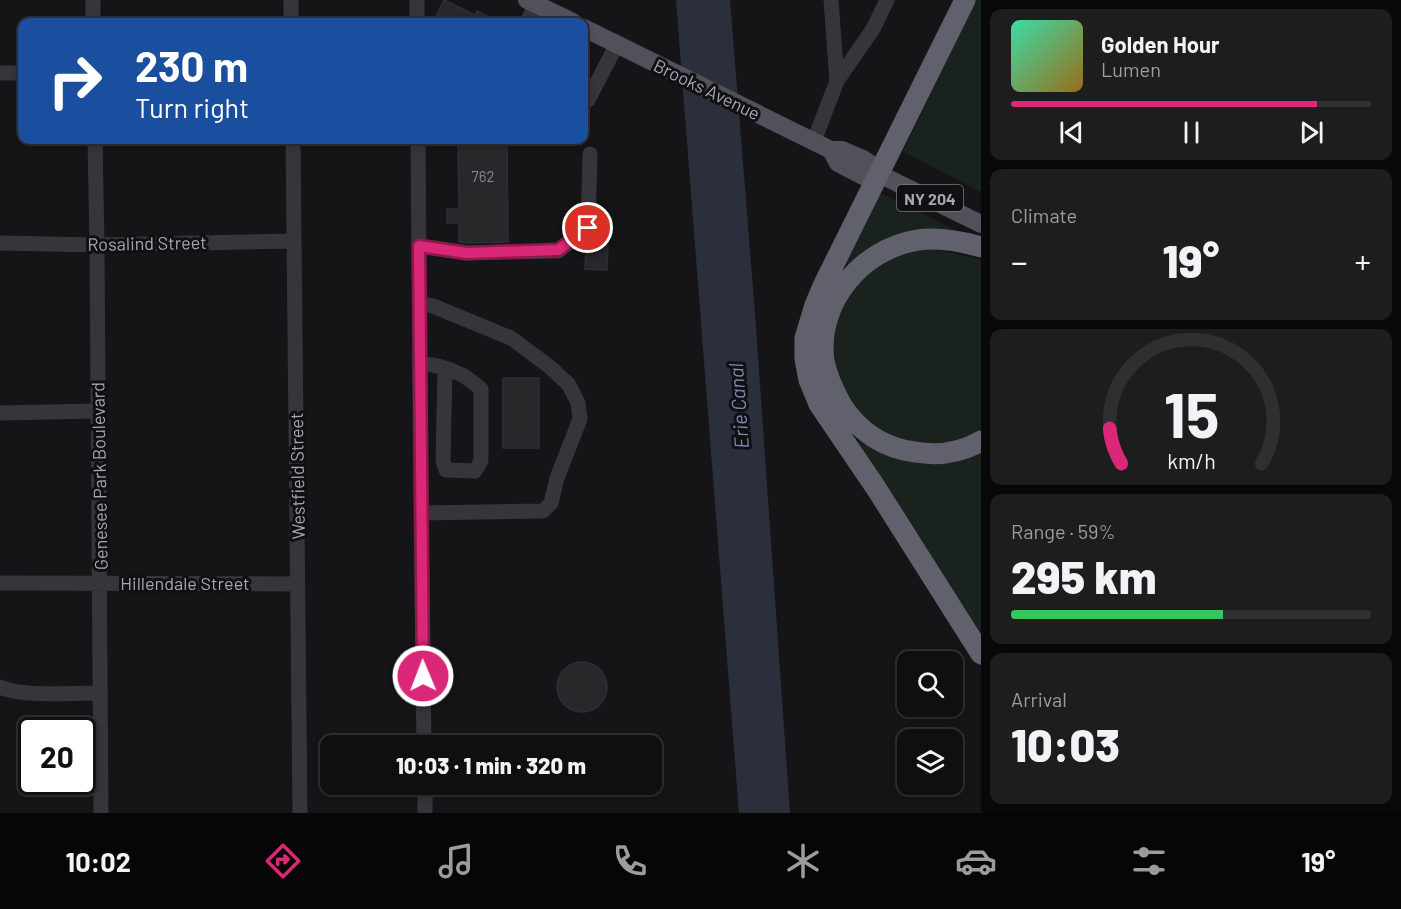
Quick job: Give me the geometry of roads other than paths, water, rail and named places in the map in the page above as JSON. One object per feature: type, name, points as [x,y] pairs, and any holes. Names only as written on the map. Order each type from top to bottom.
[{"type":"highway","points":[[965,0],[877,172],[815,305],[805,338],[805,359],[809,380],[819,404],[876,488],[981,654]]},
{"type":"highway","points":[[981,247],[950,240],[928,239],[902,244],[878,254],[858,269],[842,288],[830,315],[824,344],[824,361],[835,393],[856,424],[888,446],[926,454],[942,454],[961,451],[981,441]]},
{"type":"main road","points":[[532,2],[565,18]]},
{"type":"main road","name":"Brooks Avenue","points":[[588,30],[831,150],[842,150],[861,159],[869,163],[877,172],[981,224]]},
{"type":"street","points":[[93,0],[93,18]]},
{"type":"street","points":[[291,0],[291,18]]},
{"type":"street","points":[[417,0],[417,18]]},
{"type":"street","points":[[831,0],[837,81]]},
{"type":"street","points":[[814,141],[837,81],[873,29],[887,0]]},
{"type":"street","points":[[528,18],[532,2]]},
{"type":"street","points":[[588,100],[621,46]]},
{"type":"street","points":[[0,73],[18,73]]},
{"type":"street","name":"Genesee Park Boulevard","points":[[95,144],[101,813]]},
{"type":"street","name":"Westfield Street","points":[[293,144],[300,813]]},
{"type":"street","points":[[418,144],[424,735]]},
{"type":"street","points":[[419,246],[467,253],[558,250],[588,228],[590,154]]},
{"type":"street","name":"Rosalind Street","points":[[0,243],[97,245],[294,241]]},
{"type":"street","points":[[419,303],[433,306],[511,338],[550,367],[569,385],[578,403],[580,418],[557,478],[551,503],[543,511],[421,513]]},
{"type":"street","points":[[420,364],[431,364],[461,374],[481,389],[482,461],[475,471],[446,470],[443,461],[445,369]]},
{"type":"street","points":[[0,413],[98,411]]},
{"type":"street","name":"Hillendale Street","points":[[0,583],[298,584]]},
{"type":"street","points":[[0,687],[8,691],[100,693]]},
{"type":"street","points":[[425,795],[425,813]]},
{"type":"water","name":"Erie Canal","points":[[676,0],[730,0],[755,313],[790,813],[739,813]]}]
